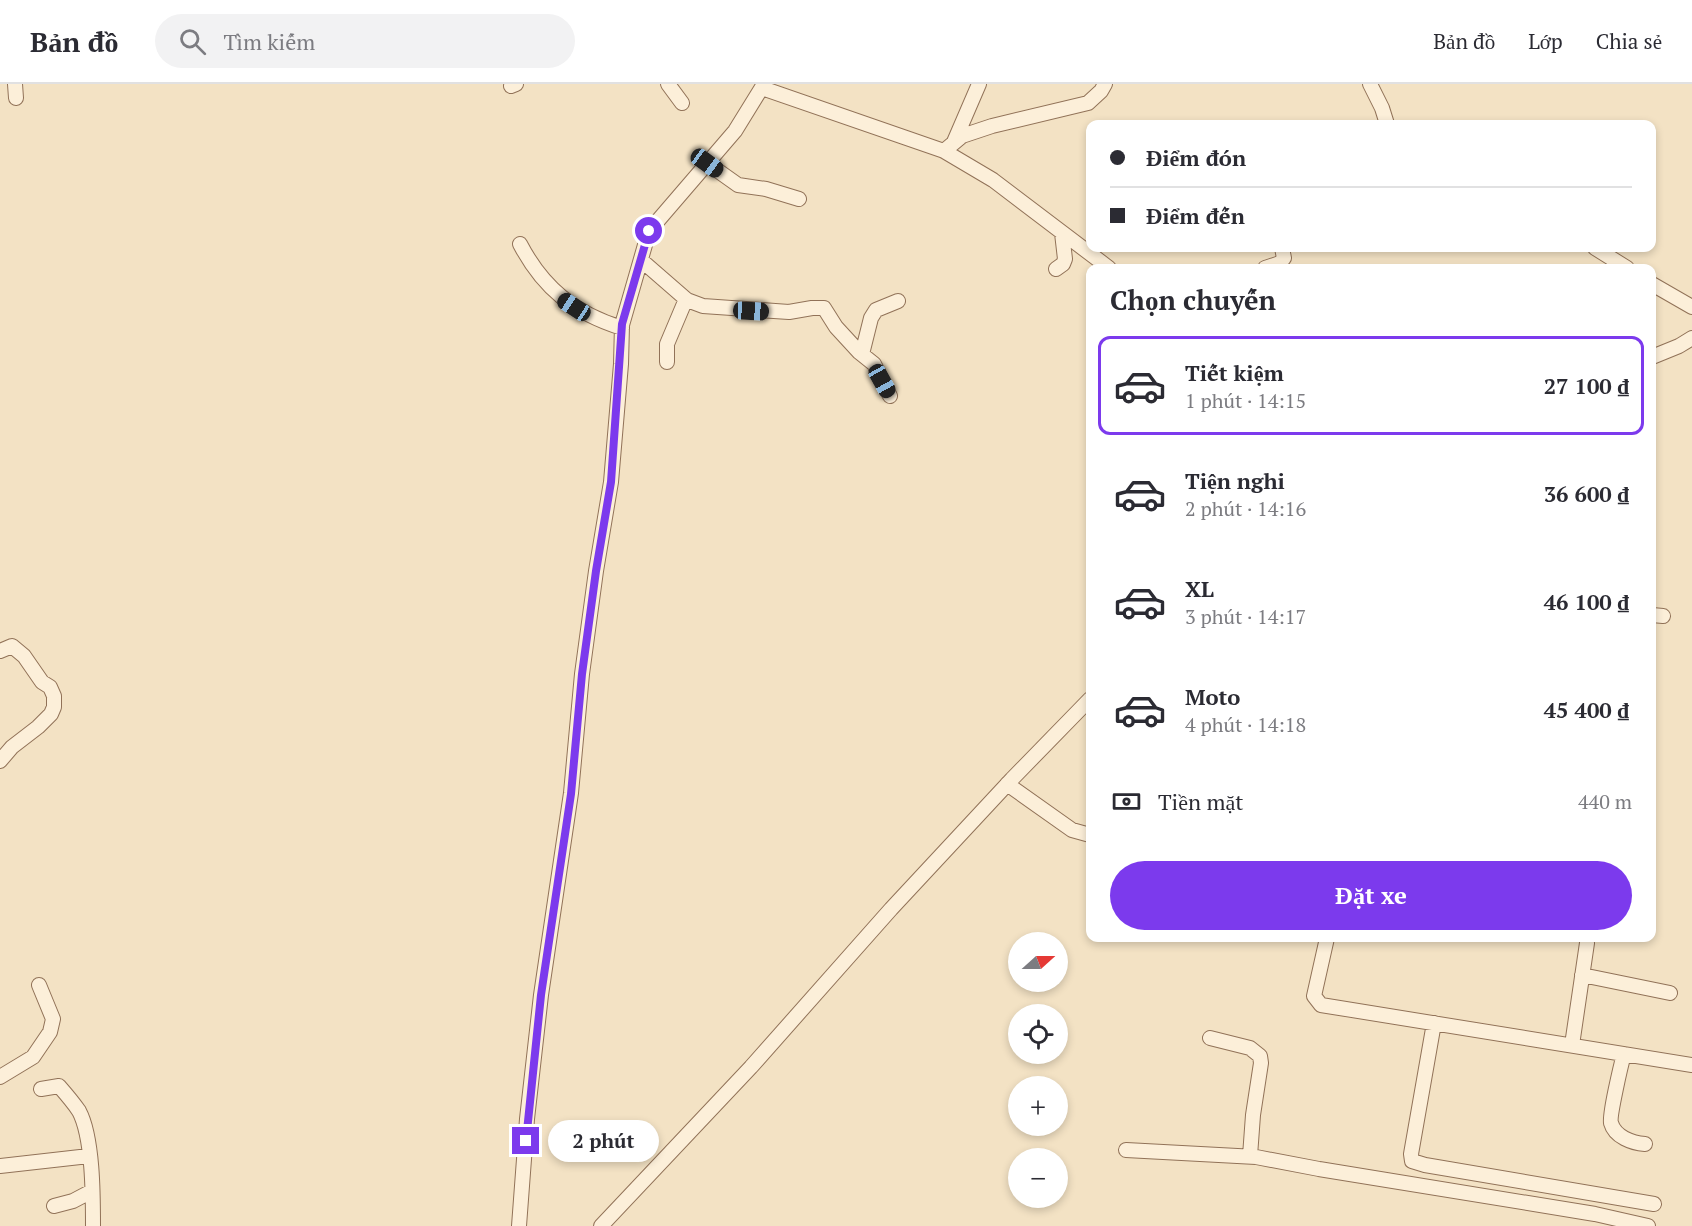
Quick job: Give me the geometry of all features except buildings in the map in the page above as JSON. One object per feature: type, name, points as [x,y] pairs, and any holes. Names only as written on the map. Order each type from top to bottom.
[{"type":"street","points":[[669,84],[682,103]]},
{"type":"street","points":[[949,147],[979,84]]},
{"type":"street","points":[[949,147],[962,136],[992,126],[1088,103],[1105,84]]},
{"type":"street","points":[[1370,84],[1386,120]]},
{"type":"street","points":[[519,1226],[527,1119],[541,995],[571,794],[582,674],[596,571],[611,482],[622,328],[649,231],[735,131],[763,86],[949,147],[1086,251]]},
{"type":"street","points":[[707,163],[738,185],[766,189],[799,199]]},
{"type":"street","points":[[1056,269],[1063,264],[1065,259],[1062,233]]},
{"type":"street","points":[[520,244],[525,254],[562,299],[585,314],[622,328]]},
{"type":"street","points":[[1088,252],[1104,264]]},
{"type":"street","points":[[1275,264],[1284,258],[1283,252]]},
{"type":"street","points":[[1601,252],[1621,264]]},
{"type":"street","points":[[640,260],[686,299],[703,306],[732,310],[789,312],[824,308],[836,327],[874,364],[890,396]]},
{"type":"street","points":[[1656,286],[1692,307]]},
{"type":"street","points":[[668,362],[667,344],[686,299]]},
{"type":"street","points":[[862,354],[871,318],[876,310],[898,301]]},
{"type":"street","points":[[1656,355],[1692,338]]},
{"type":"street","points":[[0,651],[12,646],[24,656],[42,682],[50,687],[54,696],[54,707],[51,714],[12,747],[0,761]]},
{"type":"street","points":[[601,1226],[751,1067],[891,909],[1086,703]]},
{"type":"street","points":[[1007,784],[1072,830],[1086,834]]},
{"type":"street","points":[[1326,942],[1314,996],[1321,1005],[1692,1065]]},
{"type":"street","points":[[1572,1045],[1587,943]]},
{"type":"street","points":[[1582,975],[1670,993]]},
{"type":"street","points":[[0,1077],[33,1057],[50,1032],[52,1019],[39,985]]},
{"type":"street","points":[[1434,1023],[1411,1154],[1412,1161],[1425,1166],[1654,1204]]},
{"type":"street","points":[[1210,1038],[1250,1048],[1260,1056],[1250,1156]]},
{"type":"street","points":[[1624,1054],[1611,1122],[1617,1135],[1636,1143],[1645,1144]]},
{"type":"street","points":[[40,1089],[59,1086],[80,1113],[85,1128],[89,1156],[93,1226]]},
{"type":"street","points":[[1126,1150],[1250,1156],[1595,1214],[1648,1226]]},
{"type":"street","points":[[0,1166],[89,1156]]},
{"type":"street","points":[[54,1206],[73,1201],[92,1191]]},
{"type":"route","points":[[526,1141],[541,995],[571,794],[582,674],[611,482],[622,324],[649,231]]}]
